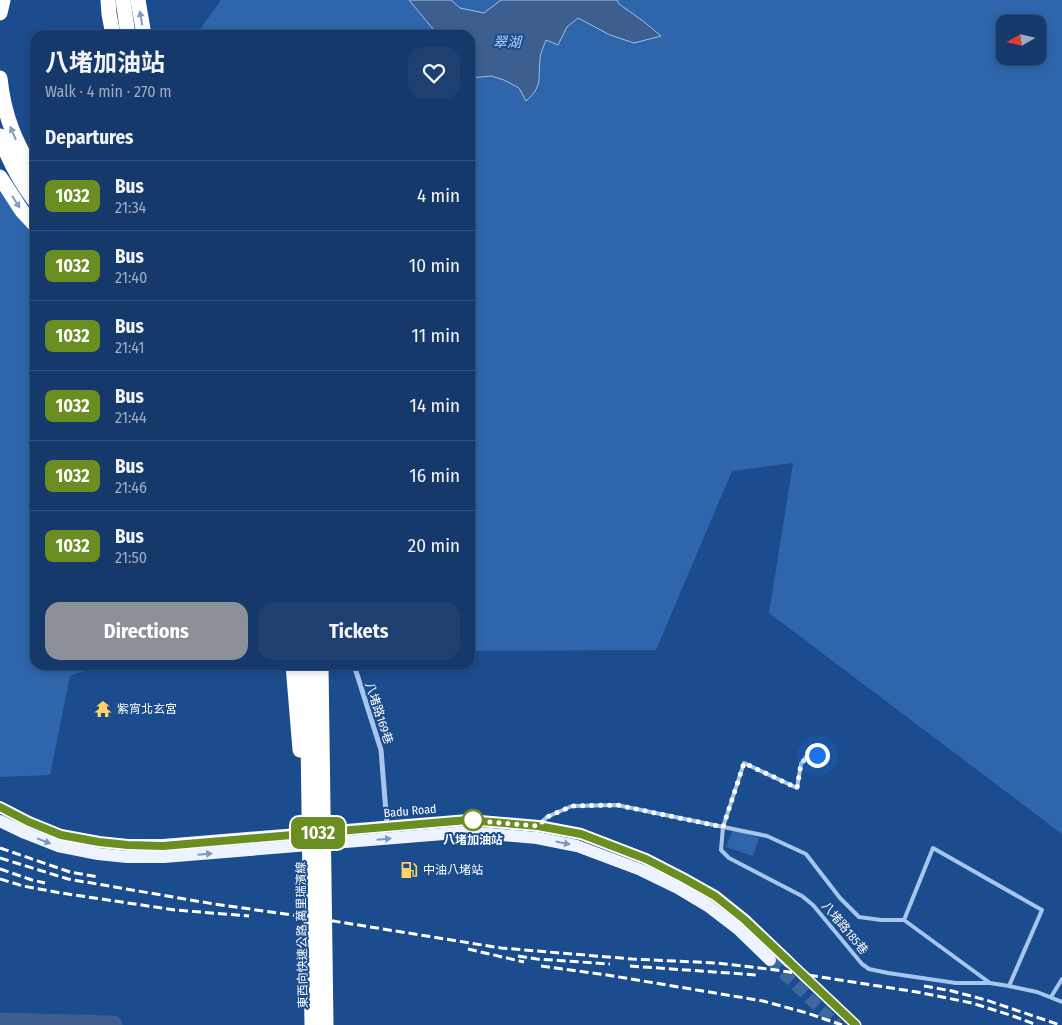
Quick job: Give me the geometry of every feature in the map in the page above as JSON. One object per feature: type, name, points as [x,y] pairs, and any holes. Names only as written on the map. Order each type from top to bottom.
[{"type":"highway","points":[[0,13],[3,0]]},
{"type":"highway","points":[[108,0],[112,30]]},
{"type":"highway","points":[[123,0],[127,30]]},
{"type":"highway","points":[[138,0],[143,30]]},
{"type":"highway","points":[[0,78],[7,118],[13,135],[30,167]]},
{"type":"highway","points":[[0,136],[15,170],[30,194]]},
{"type":"highway","points":[[0,177],[22,211],[30,220]]},
{"type":"highway","points":[[293,670],[300,750]]},
{"type":"highway","name":"東西向快速公路 萬里瑞濱線","points":[[299,670],[303,1025]]},
{"type":"highway","points":[[307,670],[312,1025]]},
{"type":"highway","name":"東西向快速公路 萬里瑞濱線","points":[[314,670],[318,1025]]},
{"type":"highway","points":[[321,670],[326,1025]]},
{"type":"main road","name":"Badu Road","points":[[0,807],[29,822],[61,835],[128,845],[163,846],[468,820],[538,832],[641,870],[678,888],[708,906],[738,929],[770,960]]},
{"type":"main road","name":"Badu Road","points":[[0,821],[24,833],[58,846],[98,854],[127,857],[164,857],[468,832],[581,834],[646,859],[715,896],[745,920],[789,962]]},
{"type":"street","name":"八堵路169巷","points":[[356,670],[381,750],[387,827]]},
{"type":"lane","name":"八堵路185巷","points":[[817,755],[806,758],[801,764],[797,788],[744,763],[723,827],[721,850],[729,858],[802,896],[813,905],[862,964],[869,968],[888,973],[956,982],[990,983],[1009,986],[1037,992],[1062,1002]]},
{"type":"lane","name":"八堵路185巷","points":[[538,832],[547,817],[572,806],[617,805],[768,836],[806,854],[840,898],[859,917],[881,920],[904,920],[990,983]]},
{"type":"lane","points":[[904,920],[933,848],[1042,910],[1009,986]]},
{"type":"lane","points":[[1051,997],[1062,979]]},
{"type":"shaded area","points":[[221,0],[1062,0],[1062,834],[769,613],[793,463],[732,471],[656,650],[475,651],[475,30],[200,30]]},
{"type":"shaded area","points":[[30,160],[30,670],[86,670],[70,676],[50,775],[0,777],[0,182]]},
{"type":"shaded area","points":[[733,829],[759,838],[753,856],[726,847]]},
{"type":"water","name":"翠湖","points":[[409,0],[451,0],[460,8],[484,13],[501,0],[617,0],[619,4],[661,36],[634,43],[610,35],[578,18],[567,27],[558,45],[546,40],[541,55],[537,86],[526,101],[519,88],[504,80],[491,76],[475,78],[475,30],[434,30]]},
{"type":"waterway","points":[[0,1022],[113,1025]]},
{"type":"tunnel","points":[[770,960],[837,1025]]},
{"type":"tunnel","points":[[789,962],[856,1025]]},
{"type":"railway","points":[[0,848],[70,872],[98,877]]},
{"type":"railway","points":[[0,858],[68,879],[214,904],[501,948],[632,959],[717,963],[776,970],[917,992],[972,1003],[1037,1025]]},
{"type":"railway","points":[[0,869],[45,883]]},
{"type":"railway","points":[[0,879],[23,886],[61,893],[175,910],[249,916]]},
{"type":"railway","points":[[468,949],[524,962]]},
{"type":"railway","points":[[518,956],[610,964]]},
{"type":"railway","points":[[541,966],[763,1001],[842,1025]]},
{"type":"railway","points":[[630,966],[757,975]]},
{"type":"railway","points":[[924,986],[986,1000],[1060,1025]]},
{"type":"bus line","name":"1032","points":[[0,807],[29,822],[61,835],[128,845],[163,846],[468,820],[538,826],[581,834],[646,859],[715,896],[745,920],[856,1025]]},
{"type":"place","name":"紫宵北玄宮","points":[[103,709]]},
{"type":"place","name":"八堵加油站","points":[[473,820]]},
{"type":"place","name":"中油八堵站","points":[[409,870]]},
{"type":"route","points":[[473,820],[468,820],[538,826],[547,817],[572,806],[617,805],[723,827],[744,763],[797,788],[801,764],[806,758],[817,755]]}]
